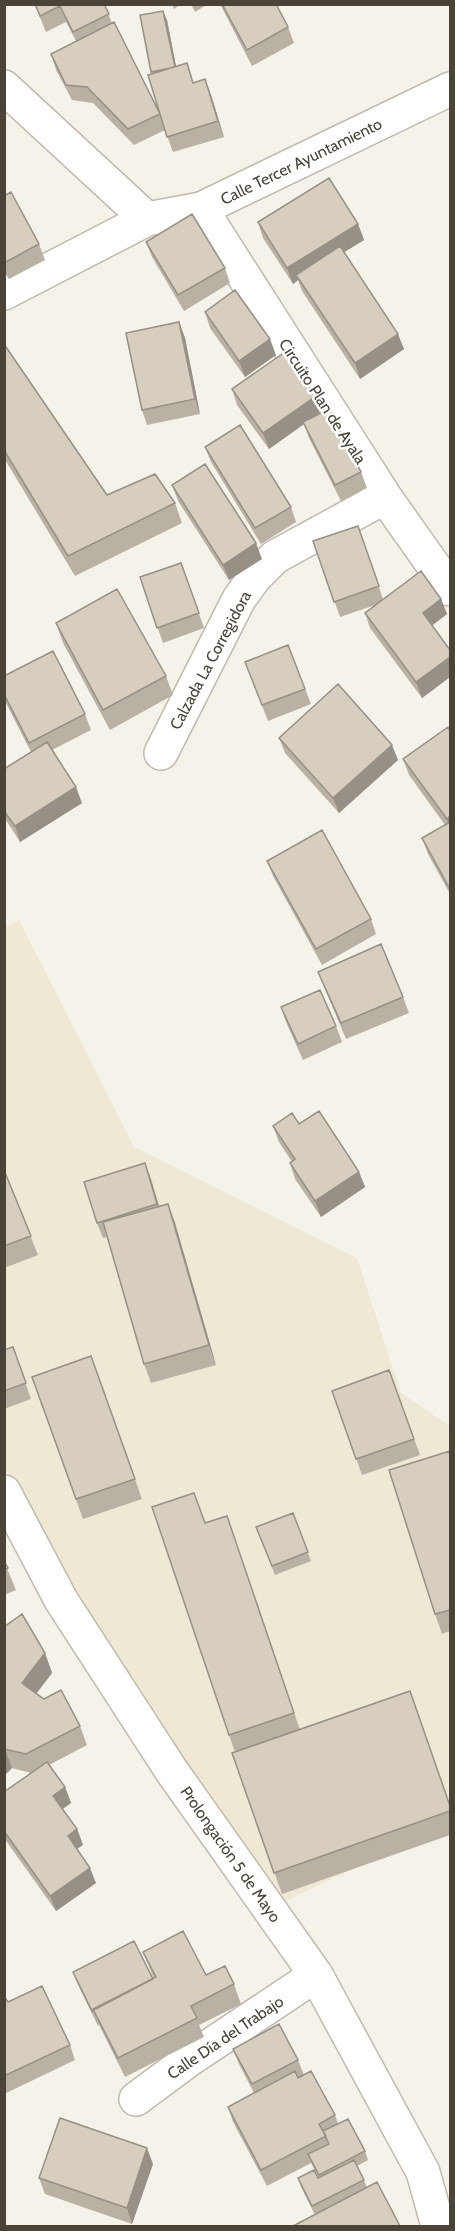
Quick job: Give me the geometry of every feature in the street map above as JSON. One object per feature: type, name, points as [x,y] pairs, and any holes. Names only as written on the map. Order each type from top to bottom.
[{"type":"street","points":[[4,87],[147,219]]},
{"type":"street","name":"Calle Tercer Ayuntamiento","points":[[4,293],[147,219],[201,209],[450,89]]},
{"type":"street","name":"Circuito Plan de Ayala","points":[[201,209],[385,497],[450,589]]},
{"type":"street","name":"Calzada La Corregidora","points":[[161,753],[239,599],[255,577],[275,557],[385,497]]},
{"type":"street","name":"Prolongación 5 de Mayo","points":[[4,1492],[61,1600],[171,1770],[316,1975],[423,2172],[438,2226]]},
{"type":"street","name":"Calle Día del Trabajo","points":[[136,2100],[190,2059],[316,1975]]},
{"type":"shaded area","points":[[19,920],[134,1147],[357,1258],[401,1393],[450,1426],[450,1809],[439,1827],[278,1905],[57,1570],[5,1467],[4,928]]},
{"type":"building","points":[[35,4],[104,4],[109,14],[73,32],[60,6],[40,16]]},
{"type":"building","points":[[222,4],[276,4],[288,27],[247,50]]},
{"type":"building","points":[[163,11],[175,67],[151,72],[140,15]]},
{"type":"building","points":[[114,22],[160,114],[128,129],[87,87],[66,85],[51,54]]},
{"type":"building","points":[[187,63],[193,83],[205,79],[218,121],[167,137],[148,75]]},
{"type":"building","points":[[329,178],[358,224],[287,268],[258,222]]},
{"type":"building","points":[[11,192],[39,244],[4,263],[4,196]]},
{"type":"building","points":[[192,214],[225,268],[178,295],[146,242]]},
{"type":"building","points":[[340,246],[398,334],[355,363],[296,275]]},
{"type":"building","points":[[235,290],[270,339],[239,361],[205,312]]},
{"type":"building","points":[[179,322],[195,399],[142,410],[126,333]]},
{"type":"building","points":[[4,344],[107,495],[155,474],[175,503],[68,556],[4,450]]},
{"type":"building","points":[[285,352],[316,396],[263,433],[232,389]]},
{"type":"building","points":[[329,409],[361,472],[335,485],[303,422]]},
{"type":"building","points":[[240,425],[291,507],[255,528],[205,447]]},
{"type":"building","points":[[205,464],[256,543],[223,565],[172,485]]},
{"type":"building","points":[[358,526],[379,586],[334,602],[313,541]]},
{"type":"building","points":[[181,563],[199,613],[157,628],[140,577]]},
{"type":"building","points":[[421,571],[441,599],[423,613],[450,650],[450,657],[416,682],[365,613]]},
{"type":"building","points":[[117,589],[166,676],[103,710],[56,623]]},
{"type":"building","points":[[288,645],[305,689],[262,705],[245,662]]},
{"type":"building","points":[[53,651],[85,714],[29,743],[4,694],[4,676]]},
{"type":"building","points":[[338,684],[392,745],[333,798],[279,738]]},
{"type":"building","points":[[448,727],[450,731],[450,816],[447,819],[403,759]]},
{"type":"building","points":[[47,742],[76,787],[15,826],[4,811],[4,769]]},
{"type":"building","points":[[450,822],[450,889],[422,838]]},
{"type":"building","points":[[322,830],[371,919],[316,949],[267,861]]},
{"type":"building","points":[[381,944],[403,997],[341,1023],[318,972]]},
{"type":"building","points":[[320,990],[336,1026],[298,1044],[281,1007]]},
{"type":"building","points":[[319,1111],[359,1172],[315,1201],[290,1163],[295,1159],[273,1126],[292,1113],[299,1124]]},
{"type":"building","points":[[145,1163],[157,1204],[97,1223],[84,1182]]},
{"type":"building","points":[[4,1170],[31,1236],[4,1246]]},
{"type":"building","points":[[168,1204],[209,1345],[144,1364],[103,1222]]},
{"type":"building","points":[[13,1347],[26,1383],[4,1391],[4,1350]]},
{"type":"building","points":[[91,1356],[135,1479],[76,1499],[32,1377]]},
{"type":"building","points":[[389,1370],[414,1439],[356,1459],[332,1391]]},
{"type":"building","points":[[450,1451],[450,1610],[435,1614],[389,1470]]},
{"type":"building","points":[[194,1493],[205,1523],[227,1516],[294,1713],[229,1735],[152,1507]]},
{"type":"building","points":[[293,1513],[308,1552],[272,1566],[256,1527]]},
{"type":"building","points":[[22,1614],[45,1653],[22,1683],[44,1699],[61,1690],[80,1726],[26,1754],[4,1749],[4,1627]]},
{"type":"building","points":[[410,1691],[450,1811],[274,1873],[232,1753]]},
{"type":"building","points":[[47,1762],[65,1787],[53,1796],[77,1829],[68,1836],[90,1868],[50,1896],[4,1831],[4,1792]]},
{"type":"building","points":[[183,1931],[206,1975],[225,1966],[234,1984],[191,2006],[197,2018],[118,2058],[93,2009],[156,1977],[143,1952]]},
{"type":"building","points":[[134,1941],[153,1979],[92,2011],[73,1972]]},
{"type":"building","points":[[42,1986],[70,2045],[4,2076],[4,1996],[8,2002]]},
{"type":"building","points":[[279,2024],[298,2060],[252,2084],[233,2049]]},
{"type":"building","points":[[295,2071],[298,2078],[311,2071],[335,2115],[319,2124],[326,2136],[261,2170],[228,2107]]},
{"type":"building","points":[[60,2118],[147,2148],[127,2208],[39,2178]]},
{"type":"building","points":[[348,2119],[365,2151],[319,2175],[308,2154],[329,2144],[323,2131]]},
{"type":"building","points":[[354,2160],[364,2180],[312,2206],[298,2178],[314,2170],[318,2178]]},
{"type":"building","points":[[377,2182],[400,2226],[293,2226]]}]
